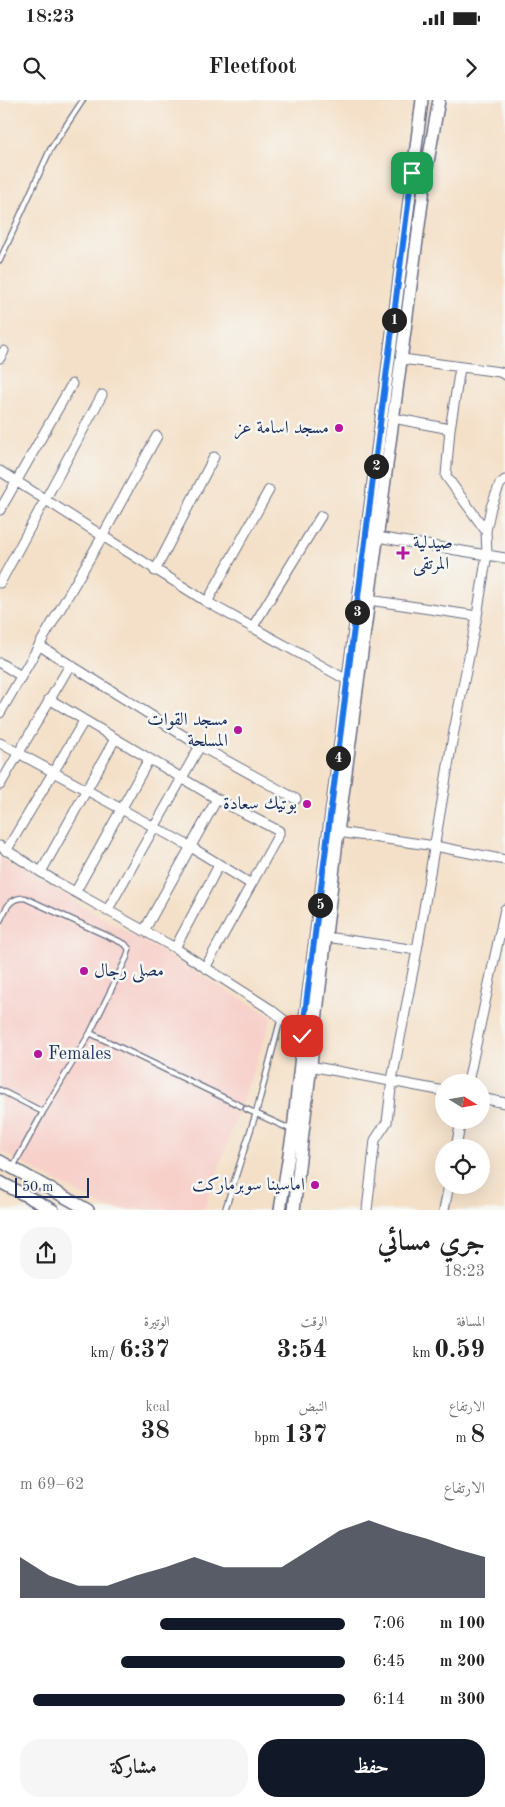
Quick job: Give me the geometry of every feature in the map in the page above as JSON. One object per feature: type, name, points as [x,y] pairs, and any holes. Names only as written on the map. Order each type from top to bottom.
[{"type":"main road","points":[[294,1210],[310,1066],[308,1038],[352,681],[391,393],[405,235],[422,100]]},
{"type":"main road","points":[[280,1210],[326,937],[352,681],[369,600],[393,418],[391,393],[402,359],[417,237],[439,100]]},
{"type":"main road","points":[[405,235],[417,237]]},
{"type":"main road","points":[[0,1161],[88,1210]]},
{"type":"main road","points":[[0,1182],[53,1210]]},
{"type":"street","points":[[402,359],[500,372],[505,375]]},
{"type":"street","points":[[460,368],[450,429],[446,476],[486,531]]},
{"type":"street","points":[[0,510],[72,384]]},
{"type":"street","points":[[0,583],[102,395]]},
{"type":"street","points":[[393,418],[450,429]]},
{"type":"street","points":[[0,713],[102,537],[157,436]]},
{"type":"street","points":[[155,571],[214,457]]},
{"type":"street","points":[[0,471],[155,571],[252,628],[352,681]]},
{"type":"street","points":[[367,1210],[375,1140],[387,1122],[392,1080],[417,950],[453,736],[477,616],[487,554],[486,531],[491,507],[500,484],[505,480]]},
{"type":"street","points":[[207,602],[268,490]]},
{"type":"street","points":[[252,628],[321,516]]},
{"type":"street","points":[[377,536],[505,558]]},
{"type":"street","points":[[369,600],[477,616]]},
{"type":"street","points":[[40,646],[200,746],[296,799]]},
{"type":"street","points":[[0,663],[21,676]]},
{"type":"street","points":[[0,785],[17,752],[70,665]]},
{"type":"street","points":[[49,699],[218,799],[279,831],[205,968]]},
{"type":"street","points":[[84,721],[54,772],[3,849],[107,911],[175,948],[308,1038]]},
{"type":"street","points":[[41,872],[115,739]]},
{"type":"street","points":[[0,743],[191,847],[251,884]]},
{"type":"street","points":[[107,911],[180,777],[200,746]]},
{"type":"street","points":[[76,891],[120,808],[149,759]]},
{"type":"street","points":[[144,931],[218,799]]},
{"type":"street","points":[[338,832],[434,846],[505,860]]},
{"type":"street","points":[[175,948],[219,865]]},
{"type":"street","points":[[470,1074],[501,948],[505,909]]},
{"type":"street","points":[[326,937],[417,950]]},
{"type":"street","points":[[310,1066],[435,1089]]},
{"type":"street","points":[[490,1100],[505,1102]]},
{"type":"street","points":[[444,1210],[447,1194]]},
{"type":"lane","points":[[0,260],[50,150],[83,100]]},
{"type":"lane","points":[[0,921],[10,902],[17,898],[25,898],[125,944],[129,949],[127,957],[90,1032],[13,1167]]},
{"type":"lane","points":[[224,1210],[256,1113],[281,1018]]},
{"type":"lane","points":[[90,1032],[241,1106]]},
{"type":"lane","points":[[0,1090],[43,1112]]},
{"type":"lane","points":[[246,1108],[293,1130]]},
{"type":"shaded area","points":[[0,858],[272,1017],[204,1209],[108,1209],[0,1151]]},
{"type":"place","name":"مسجد اسامة عز","points":[[339,428]]},
{"type":"place","name":"صيدلية المرتقى","points":[[403,553]]},
{"type":"place","name":"مسجد القوات المسلحة","points":[[238,730]]},
{"type":"place","name":"بوتيك سعادة","points":[[307,804]]},
{"type":"place","name":"مصلى رجال","points":[[84,971]]},
{"type":"place","name":"Females","points":[[38,1054]]},
{"type":"place","name":"اماسينا سوبرماركت","points":[[315,1185]]},
{"type":"route","points":[[302,1036],[327,856],[347,680],[412,173]]}]
